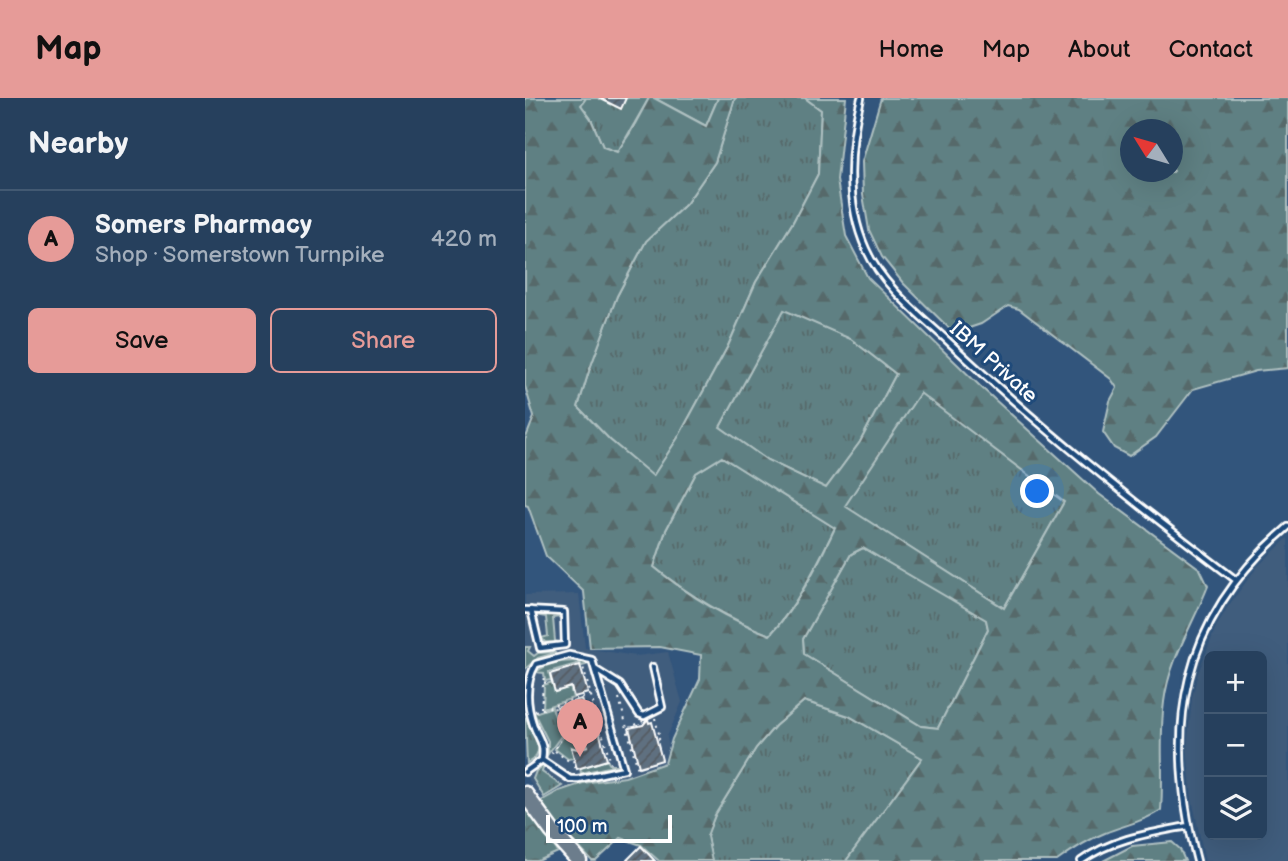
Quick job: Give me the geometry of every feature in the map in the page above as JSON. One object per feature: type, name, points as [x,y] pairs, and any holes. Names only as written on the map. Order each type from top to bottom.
[{"type":"main road","points":[[525,794],[552,831],[579,861]]},
{"type":"lane","name":"IBM Private","points":[[861,98],[853,138],[853,199],[859,232],[879,272],[931,326],[1027,413],[1146,512],[1236,580]]},
{"type":"lane","points":[[1196,861],[1180,773],[1179,747],[1184,696],[1199,645],[1236,580],[1288,527]]},
{"type":"lane","points":[[528,610],[564,612],[565,645],[540,648],[528,610]]},
{"type":"lane","points":[[569,655],[592,660],[624,769],[570,779],[544,761],[544,746],[533,725],[527,698],[529,676],[536,664],[569,655]]},
{"type":"lane","points":[[595,670],[611,677],[620,685],[639,714],[644,716],[662,707],[653,667]]},
{"type":"lane","points":[[525,772],[544,761]]},
{"type":"lane","points":[[1081,861],[1100,848],[1116,842],[1188,826]]},
{"type":"path","points":[[583,667],[611,765]]},
{"type":"path","points":[[541,709],[544,674]]},
{"type":"path","points":[[543,684],[552,681]]},
{"type":"path","points":[[530,713],[587,696]]},
{"type":"path","points":[[619,698],[638,770]]},
{"type":"path","points":[[554,706],[563,737]]},
{"type":"path","points":[[585,709],[594,706]]},
{"type":"path","points":[[655,718],[660,738],[658,740]]},
{"type":"path","points":[[627,728],[645,720]]},
{"type":"path","points":[[544,761],[563,737],[578,732],[584,725],[598,721]]},
{"type":"path","points":[[578,732],[585,734],[584,725]]},
{"type":"path","points":[[554,750],[571,762],[574,761],[578,779]]},
{"type":"shaded area","points":[[1288,538],[1288,861],[1205,861],[1192,799],[1187,748],[1192,697],[1204,658],[1204,840],[1267,840],[1267,651],[1207,651],[1229,605],[1258,566]]},
{"type":"shaded area","points":[[579,594],[585,648],[636,656],[668,652],[682,702],[667,737],[669,747],[666,762],[634,774],[590,782],[542,802],[525,774],[525,595]]},
{"type":"green space","points":[[525,98],[586,98],[581,105],[591,119],[603,147],[617,152],[649,98],[654,98],[706,126],[718,98],[735,98],[715,162],[686,204],[646,241],[617,296],[578,407],[610,440],[653,476],[679,436],[728,346],[756,282],[793,222],[818,174],[821,110],[805,98],[846,98],[837,180],[846,236],[868,278],[982,388],[1099,494],[1200,569],[1208,586],[1176,657],[1167,687],[1162,729],[1161,810],[1092,839],[1057,861],[846,861],[922,758],[849,716],[804,701],[775,726],[756,748],[715,815],[707,836],[712,861],[659,861],[641,845],[621,838],[596,861],[592,861],[555,822],[541,801],[559,791],[583,783],[625,777],[665,763],[672,739],[700,679],[701,655],[660,647],[590,648],[584,592],[546,556],[528,506],[525,505],[525,440],[534,417],[525,386]],"holes":[[[784,310],[851,339],[896,374],[860,442],[826,488],[767,460],[720,427]],[[920,393],[1064,502],[1004,608],[845,506]],[[722,457],[835,528],[798,598],[770,635],[709,606],[654,567],[666,530],[696,473]],[[863,548],[986,620],[988,629],[938,728],[921,726],[804,654],[803,639],[851,554]]]},
{"type":"green space","points":[[586,98],[649,98],[618,152],[603,147],[591,119],[581,105]]},
{"type":"green space","points":[[654,98],[718,98],[706,126]]},
{"type":"green space","points":[[735,98],[805,98],[821,110],[818,174],[793,222],[756,282],[728,346],[679,436],[653,477],[610,440],[578,407],[617,296],[646,241],[686,204],[715,162]]},
{"type":"green space","points":[[881,98],[1288,98],[1288,368],[1256,371],[1193,389],[1156,437],[1129,456],[1114,448],[1103,432],[1110,401],[1117,388],[1111,379],[1019,309],[1008,306],[981,324],[954,333],[903,283],[882,257],[869,230],[863,195],[862,162]]},
{"type":"green space","points":[[784,309],[851,339],[896,374],[860,442],[826,488],[767,460],[720,427]]},
{"type":"green space","points":[[920,392],[1064,502],[1004,608],[844,506]]},
{"type":"green space","points":[[722,457],[835,528],[798,598],[770,635],[709,606],[654,567],[666,530],[696,473]]},
{"type":"green space","points":[[863,548],[986,619],[988,629],[938,728],[921,726],[804,654],[803,639],[851,554]]},
{"type":"green space","points":[[535,615],[559,615],[560,617],[553,618],[555,641],[561,643],[545,642],[542,638],[548,636],[546,617]]},
{"type":"green space","points":[[525,647],[530,647],[528,651],[534,656],[538,653],[555,653],[538,658],[525,669]]},
{"type":"green space","points":[[579,661],[589,664],[582,666],[580,663],[549,672],[551,680],[545,681],[544,673],[536,672],[551,664]]},
{"type":"green space","points":[[552,682],[555,692],[570,687],[573,698],[543,708],[544,685]]},
{"type":"green space","points":[[804,701],[849,716],[922,758],[846,861],[712,861],[706,836],[715,815],[756,748],[775,726]]},
{"type":"green space","points":[[552,707],[561,736],[548,754],[548,741],[534,713]]},
{"type":"green space","points":[[525,717],[540,747],[535,758],[527,763]]},
{"type":"green space","points":[[577,733],[584,735],[587,745],[573,749],[574,758],[568,759],[555,749],[563,737]]},
{"type":"green space","points":[[607,760],[610,765],[618,765],[581,773],[580,768]]},
{"type":"green space","points":[[544,765],[542,772],[562,786],[544,797],[533,779],[536,771]]},
{"type":"green space","points":[[525,806],[558,852],[538,861],[525,861]]},
{"type":"green space","points":[[1172,842],[1180,849],[1185,861],[1103,861],[1132,846]]},
{"type":"building","points":[[599,98],[626,98],[621,109]]},
{"type":"building","points":[[580,665],[588,693],[574,697],[571,687],[555,692],[550,674]]},
{"type":"building","points":[[581,699],[586,715],[575,720],[578,728],[571,731],[569,724],[563,726],[557,707]]},
{"type":"building","points":[[648,719],[649,723],[652,722],[662,760],[639,767],[629,728],[643,725]]},
{"type":"building","points":[[599,731],[607,760],[577,769],[571,747],[577,749],[588,746],[584,736]]},
{"type":"building","points":[[641,846],[655,861],[626,861]]},
{"type":"place","name":"Somers Pharmacy","points":[[580,757]]}]
